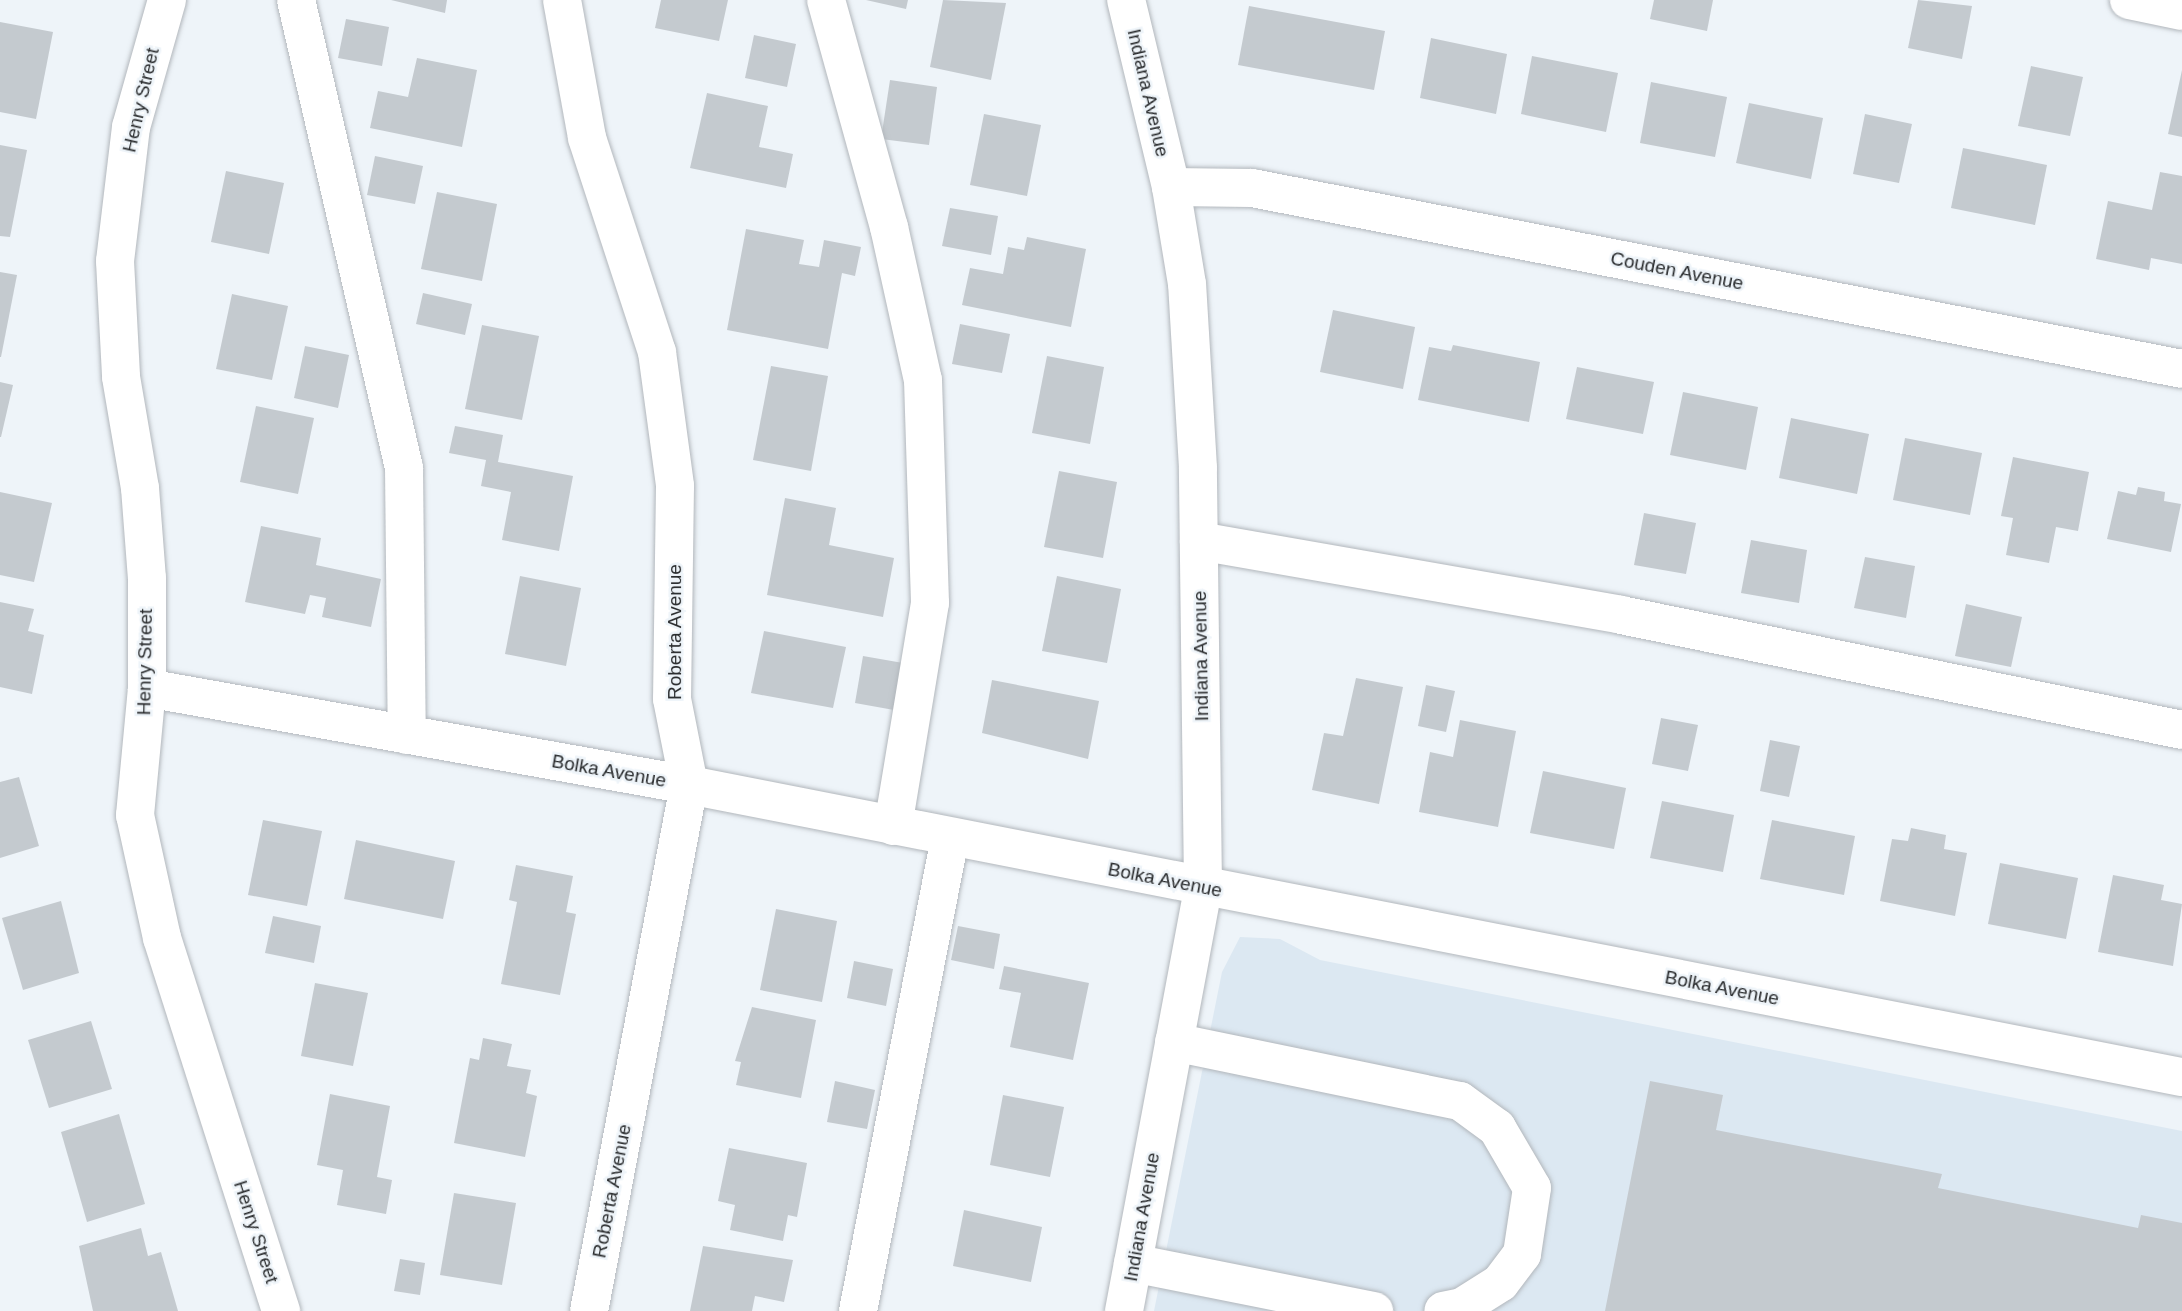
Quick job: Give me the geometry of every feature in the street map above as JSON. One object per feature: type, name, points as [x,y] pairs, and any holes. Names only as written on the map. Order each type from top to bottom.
[{"type":"street","name":"Henry Street","points":[[167,0],[131,127],[115,261],[121,377],[146,565],[147,688],[135,816],[162,938],[281,1311]]},
{"type":"street","points":[[296,0],[404,468],[407,735]]},
{"type":"street","name":"Roberta Avenue","points":[[562,0],[587,138],[657,352],[675,486],[673,699],[688,785],[589,1311]]},
{"type":"street","points":[[826,0],[889,227],[923,380],[930,603],[893,826]]},
{"type":"street","name":"Indiana Avenue","points":[[1124,1311],[1203,888],[1199,541],[1187,284],[1171,187],[1126,0]]},
{"type":"street","points":[[2129,0],[2182,11]]},
{"type":"street","name":"Couden Avenue","points":[[1171,187],[1252,188],[2182,369]]},
{"type":"street","points":[[1199,541],[1620,615],[2182,730]]},
{"type":"street","name":"Bolka Avenue","points":[[147,688],[688,785],[1203,888],[2182,1077]]},
{"type":"street","points":[[858,1311],[950,837]]},
{"type":"street","points":[[1174,1042],[1460,1101],[1497,1128],[1532,1188],[1522,1254],[1500,1283],[1462,1307],[1443,1311]]},
{"type":"street","points":[[1133,1263],[1374,1311]]},
{"type":"shaded area","points":[[1240,937],[1280,939],[1320,960],[2182,1131],[2182,1311],[1154,1311],[1222,972]]},
{"type":"building","points":[[391,0],[447,0],[445,13]]},
{"type":"building","points":[[661,0],[728,0],[719,41],[655,28]]},
{"type":"building","points":[[866,0],[908,0],[906,9]]},
{"type":"building","points":[[943,0],[1006,3],[991,80],[930,67]]},
{"type":"building","points":[[1654,0],[1713,0],[1707,31],[1650,19]]},
{"type":"building","points":[[1918,0],[1972,6],[1962,59],[1908,48]]},
{"type":"building","points":[[1249,6],[1385,31],[1374,90],[1238,65]]},
{"type":"building","points":[[346,19],[389,27],[382,66],[338,58]]},
{"type":"building","points":[[0,22],[53,32],[36,119],[0,112]]},
{"type":"building","points":[[754,35],[796,44],[787,87],[745,78]]},
{"type":"building","points":[[1431,38],[1507,54],[1496,114],[1420,98]]},
{"type":"building","points":[[1532,56],[1618,73],[1606,132],[1521,114]]},
{"type":"building","points":[[417,58],[477,70],[462,147],[370,128],[378,91],[408,97]]},
{"type":"building","points":[[2031,66],[2083,77],[2070,136],[2018,126]]},
{"type":"building","points":[[2182,70],[2182,137],[2168,134]]},
{"type":"building","points":[[890,80],[937,87],[929,145],[881,139]]},
{"type":"building","points":[[1651,82],[1727,97],[1715,157],[1640,143]]},
{"type":"building","points":[[707,93],[768,106],[759,147],[793,154],[786,188],[690,168]]},
{"type":"building","points":[[1749,103],[1823,118],[1811,179],[1736,163]]},
{"type":"building","points":[[984,114],[1041,125],[1027,196],[970,185]]},
{"type":"building","points":[[1865,114],[1912,124],[1899,183],[1853,174]]},
{"type":"building","points":[[0,145],[27,150],[10,237],[0,236]]},
{"type":"building","points":[[1963,148],[2047,165],[2035,225],[1951,208]]},
{"type":"building","points":[[375,156],[423,166],[415,204],[367,195]]},
{"type":"building","points":[[226,171],[284,183],[269,254],[211,242]]},
{"type":"building","points":[[2160,172],[2182,176],[2182,264],[2151,258],[2149,270],[2096,259],[2108,201],[2152,210]]},
{"type":"building","points":[[437,192],[497,204],[482,281],[421,269]]},
{"type":"building","points":[[950,208],[998,216],[991,255],[942,246]]},
{"type":"building","points":[[746,229],[804,240],[799,264],[819,267],[824,240],[861,247],[855,276],[842,273],[828,349],[727,330]]},
{"type":"building","points":[[1027,237],[1086,249],[1071,327],[962,305],[970,268],[1003,274],[1008,247],[1024,250]]},
{"type":"building","points":[[0,272],[17,275],[1,357],[0,357]]},
{"type":"building","points":[[423,293],[472,304],[465,335],[416,324]]},
{"type":"building","points":[[232,294],[288,306],[272,380],[216,369]]},
{"type":"building","points":[[1333,310],[1415,327],[1403,389],[1320,372]]},
{"type":"building","points":[[960,324],[1010,334],[1002,373],[952,364]]},
{"type":"building","points":[[482,325],[539,336],[522,420],[465,409]]},
{"type":"building","points":[[1453,345],[1540,362],[1529,422],[1418,400],[1429,347],[1451,351]]},
{"type":"building","points":[[305,346],[349,355],[338,408],[294,398]]},
{"type":"building","points":[[1047,356],[1104,367],[1090,444],[1032,433]]},
{"type":"building","points":[[771,366],[828,376],[811,471],[753,460]]},
{"type":"building","points":[[1577,367],[1654,382],[1643,434],[1566,419]]},
{"type":"building","points":[[0,382],[13,385],[1,437],[0,437]]},
{"type":"building","points":[[1683,392],[1758,407],[1746,470],[1670,455]]},
{"type":"building","points":[[256,406],[314,418],[298,494],[240,482]]},
{"type":"building","points":[[1791,418],[1869,434],[1857,494],[1779,478]]},
{"type":"building","points":[[455,426],[503,435],[498,462],[573,476],[559,551],[502,540],[511,492],[481,486],[486,460],[449,453]]},
{"type":"building","points":[[1905,438],[1982,453],[1970,515],[1893,500]]},
{"type":"building","points":[[2013,457],[2089,472],[2078,531],[2056,527],[2049,563],[2006,555],[2013,518],[2001,516]]},
{"type":"building","points":[[1059,471],[1117,482],[1103,558],[1044,547]]},
{"type":"building","points":[[2138,487],[2165,492],[2164,501],[2181,504],[2171,552],[2107,539],[2118,491],[2136,495]]},
{"type":"building","points":[[0,492],[52,503],[34,582],[0,575]]},
{"type":"building","points":[[785,498],[836,508],[829,545],[894,558],[883,617],[767,595]]},
{"type":"building","points":[[1644,513],[1696,523],[1686,574],[1634,565]]},
{"type":"building","points":[[261,526],[321,538],[316,565],[381,579],[371,627],[322,617],[326,598],[310,595],[305,614],[245,602]]},
{"type":"building","points":[[1751,540],[1807,550],[1799,603],[1741,593]]},
{"type":"building","points":[[1865,557],[1915,566],[1906,618],[1854,608]]},
{"type":"building","points":[[520,576],[581,588],[566,666],[505,654]]},
{"type":"building","points":[[1057,576],[1121,589],[1107,663],[1042,651]]},
{"type":"building","points":[[0,602],[34,609],[28,631],[44,635],[32,694],[0,687]]},
{"type":"building","points":[[1966,604],[2022,617],[2011,667],[1955,656]]},
{"type":"building","points":[[764,631],[846,647],[833,708],[751,693]]},
{"type":"building","points":[[863,656],[903,663],[894,710],[855,703]]},
{"type":"building","points":[[1356,678],[1403,687],[1379,804],[1312,790],[1324,733],[1343,736]]},
{"type":"building","points":[[992,680],[1099,701],[1088,759],[982,733]]},
{"type":"building","points":[[1426,685],[1455,691],[1446,732],[1418,726]]},
{"type":"building","points":[[1661,718],[1698,725],[1688,771],[1652,764]]},
{"type":"building","points":[[1460,720],[1516,731],[1498,827],[1419,812],[1430,752],[1453,757]]},
{"type":"building","points":[[1770,740],[1800,746],[1789,797],[1760,791]]},
{"type":"building","points":[[1543,771],[1626,788],[1614,849],[1530,833]]},
{"type":"building","points":[[19,777],[39,846],[0,858],[0,782]]},
{"type":"building","points":[[1662,801],[1734,815],[1723,872],[1650,858]]},
{"type":"building","points":[[263,820],[322,831],[307,906],[248,895]]},
{"type":"building","points":[[1772,820],[1855,836],[1844,895],[1760,879]]},
{"type":"building","points":[[1911,828],[1946,835],[1944,849],[1967,853],[1955,916],[1880,901],[1892,839],[1908,841]]},
{"type":"building","points":[[356,840],[455,861],[443,919],[344,899]]},
{"type":"building","points":[[2000,863],[2078,878],[2066,939],[1988,924]]},
{"type":"building","points":[[516,865],[573,876],[566,912],[576,914],[560,995],[501,984],[517,902],[509,900]]},
{"type":"building","points":[[2113,875],[2164,885],[2161,900],[2182,904],[2173,966],[2098,952]]},
{"type":"building","points":[[61,901],[79,973],[23,990],[2,918]]},
{"type":"building","points":[[776,909],[837,921],[822,1002],[760,990]]},
{"type":"building","points":[[273,916],[321,926],[314,963],[265,953]]},
{"type":"building","points":[[958,926],[1000,934],[994,969],[951,960]]},
{"type":"building","points":[[854,961],[893,969],[886,1006],[847,998]]},
{"type":"building","points":[[1004,966],[1089,983],[1073,1060],[1010,1047],[1021,993],[999,989]]},
{"type":"building","points":[[315,983],[368,993],[353,1066],[301,1056]]},
{"type":"building","points":[[752,1007],[816,1020],[801,1098],[736,1085],[741,1062],[735,1061]]},
{"type":"building","points":[[91,1021],[112,1089],[49,1108],[28,1040]]},
{"type":"building","points":[[483,1038],[512,1044],[507,1066],[531,1070],[526,1093],[537,1096],[525,1157],[454,1143],[470,1058],[479,1060]]},
{"type":"building","points":[[835,1081],[875,1090],[867,1129],[827,1122]]},
{"type":"building","points":[[1650,1081],[1723,1095],[1716,1130],[1942,1174],[1938,1188],[2138,1228],[2141,1215],[2182,1223],[2182,1311],[1605,1311]]},
{"type":"building","points":[[330,1094],[390,1106],[377,1177],[392,1180],[386,1214],[337,1205],[343,1170],[317,1165]]},
{"type":"building","points":[[1003,1095],[1064,1107],[1050,1177],[990,1165]]},
{"type":"building","points":[[119,1114],[145,1204],[87,1222],[61,1132]]},
{"type":"building","points":[[729,1148],[807,1163],[797,1217],[788,1215],[783,1241],[730,1230],[735,1205],[718,1201]]},
{"type":"building","points":[[454,1193],[516,1203],[502,1285],[440,1275]]},
{"type":"building","points":[[964,1210],[1042,1227],[1031,1282],[953,1266]]},
{"type":"building","points":[[141,1228],[148,1256],[161,1252],[178,1311],[93,1311],[79,1246]]},
{"type":"building","points":[[703,1246],[793,1260],[784,1302],[755,1296],[752,1311],[690,1311]]},
{"type":"building","points":[[400,1259],[425,1263],[420,1295],[394,1291]]}]
